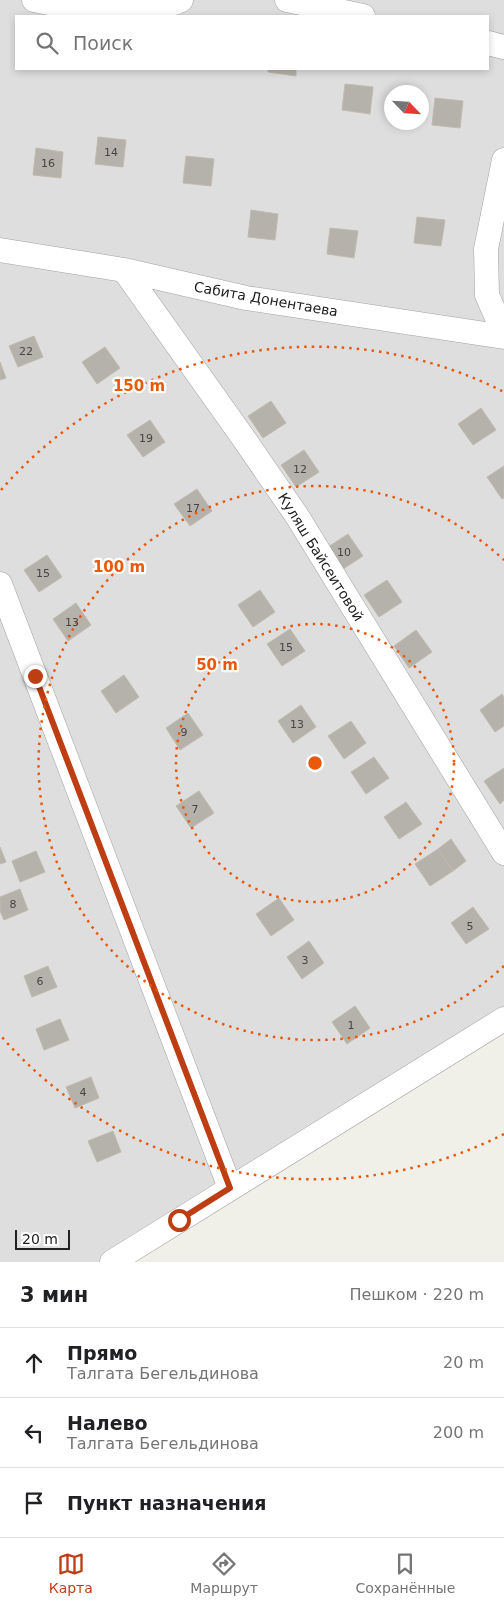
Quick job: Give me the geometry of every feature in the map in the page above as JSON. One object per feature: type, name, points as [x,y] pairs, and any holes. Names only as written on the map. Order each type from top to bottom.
[{"type":"street","points":[[34,0],[73,8],[127,10],[168,6],[181,0]]},
{"type":"street","points":[[287,0],[358,15]]},
{"type":"street","points":[[489,43],[504,47]]},
{"type":"street","points":[[504,160],[486,249],[487,295],[504,336]]},
{"type":"street","name":"Сабита Донентаева","points":[[0,250],[124,270],[246,298],[504,336]]},
{"type":"street","name":"Куляш Байсеитовой","points":[[124,270],[298,516],[504,853]]},
{"type":"street","points":[[0,584],[230,1188]]},
{"type":"street","points":[[112,1262],[504,1019]]},
{"type":"shaded area","points":[[0,0],[504,0],[504,1015],[100,1262],[0,1262]]},
{"type":"building","points":[[268,70],[296,70],[296,76],[268,72]]},
{"type":"building","points":[[345,84],[373,87],[370,114],[342,110]]},
{"type":"building","points":[[435,98],[463,101],[460,128],[432,125]]},
{"type":"building","points":[[98,137],[126,140],[123,167],[95,164]]},
{"type":"building","points":[[36,148],[63,152],[61,178],[33,175]]},
{"type":"building","points":[[186,156],[214,159],[211,186],[183,183]]},
{"type":"building","points":[[251,210],[278,214],[275,240],[248,237]]},
{"type":"building","points":[[417,217],[445,220],[441,246],[414,243]]},
{"type":"building","points":[[330,228],[358,231],[354,258],[327,254]]},
{"type":"building","points":[[34,336],[43,357],[18,367],[9,346]]},
{"type":"building","points":[[105,347],[120,368],[97,384],[82,362]]},
{"type":"building","points":[[0,362],[6,378],[0,380]]},
{"type":"building","points":[[271,401],[286,423],[263,438],[248,416]]},
{"type":"building","points":[[481,408],[496,430],[473,445],[458,424]]},
{"type":"building","points":[[150,420],[165,442],[143,457],[127,435]]},
{"type":"building","points":[[304,450],[319,472],[296,487],[281,465]]},
{"type":"building","points":[[504,466],[504,498],[502,499],[487,477]]},
{"type":"building","points":[[197,489],[212,511],[190,526],[174,504]]},
{"type":"building","points":[[348,534],[363,556],[340,571],[325,549]]},
{"type":"building","points":[[47,555],[62,577],[39,592],[24,570]]},
{"type":"building","points":[[387,580],[402,602],[379,617],[364,595]]},
{"type":"building","points":[[260,590],[275,612],[253,627],[238,605]]},
{"type":"building","points":[[76,603],[91,625],[68,641],[53,619]]},
{"type":"building","points":[[290,629],[305,651],[282,666],[267,644]]},
{"type":"building","points":[[416,630],[432,652],[409,668],[394,646]]},
{"type":"building","points":[[124,675],[139,697],[116,713],[101,691]]},
{"type":"building","points":[[502,694],[504,697],[504,726],[495,732],[480,710]]},
{"type":"building","points":[[301,705],[316,727],[293,743],[278,721]]},
{"type":"building","points":[[188,713],[203,735],[180,750],[166,728]]},
{"type":"building","points":[[351,721],[366,743],[344,759],[328,736]]},
{"type":"building","points":[[374,757],[389,778],[366,794],[351,772]]},
{"type":"building","points":[[504,768],[504,800],[500,804],[484,781]]},
{"type":"building","points":[[199,791],[214,813],[191,828],[176,806]]},
{"type":"building","points":[[406,802],[422,824],[399,839],[384,817]]},
{"type":"building","points":[[451,839],[466,861],[453,871],[438,849]]},
{"type":"building","points":[[0,847],[6,862],[0,864]]},
{"type":"building","points":[[438,849],[453,871],[430,886],[415,864]]},
{"type":"building","points":[[36,851],[45,872],[20,882],[12,861]]},
{"type":"building","points":[[20,889],[28,910],[4,920],[0,911],[0,897]]},
{"type":"building","points":[[279,898],[294,920],[271,936],[256,914]]},
{"type":"building","points":[[473,907],[489,929],[466,944],[451,923]]},
{"type":"building","points":[[309,941],[324,963],[302,979],[287,957]]},
{"type":"building","points":[[48,966],[57,987],[32,997],[24,976]]},
{"type":"building","points":[[355,1006],[370,1028],[347,1044],[332,1022]]},
{"type":"building","points":[[60,1019],[69,1040],[44,1050],[36,1029]]},
{"type":"building","points":[[91,1077],[99,1098],[75,1108],[66,1087]]},
{"type":"building","points":[[113,1131],[121,1152],[97,1162],[88,1141]]},
{"type":"route","points":[[35,676],[230,1188],[179,1220]]}]
